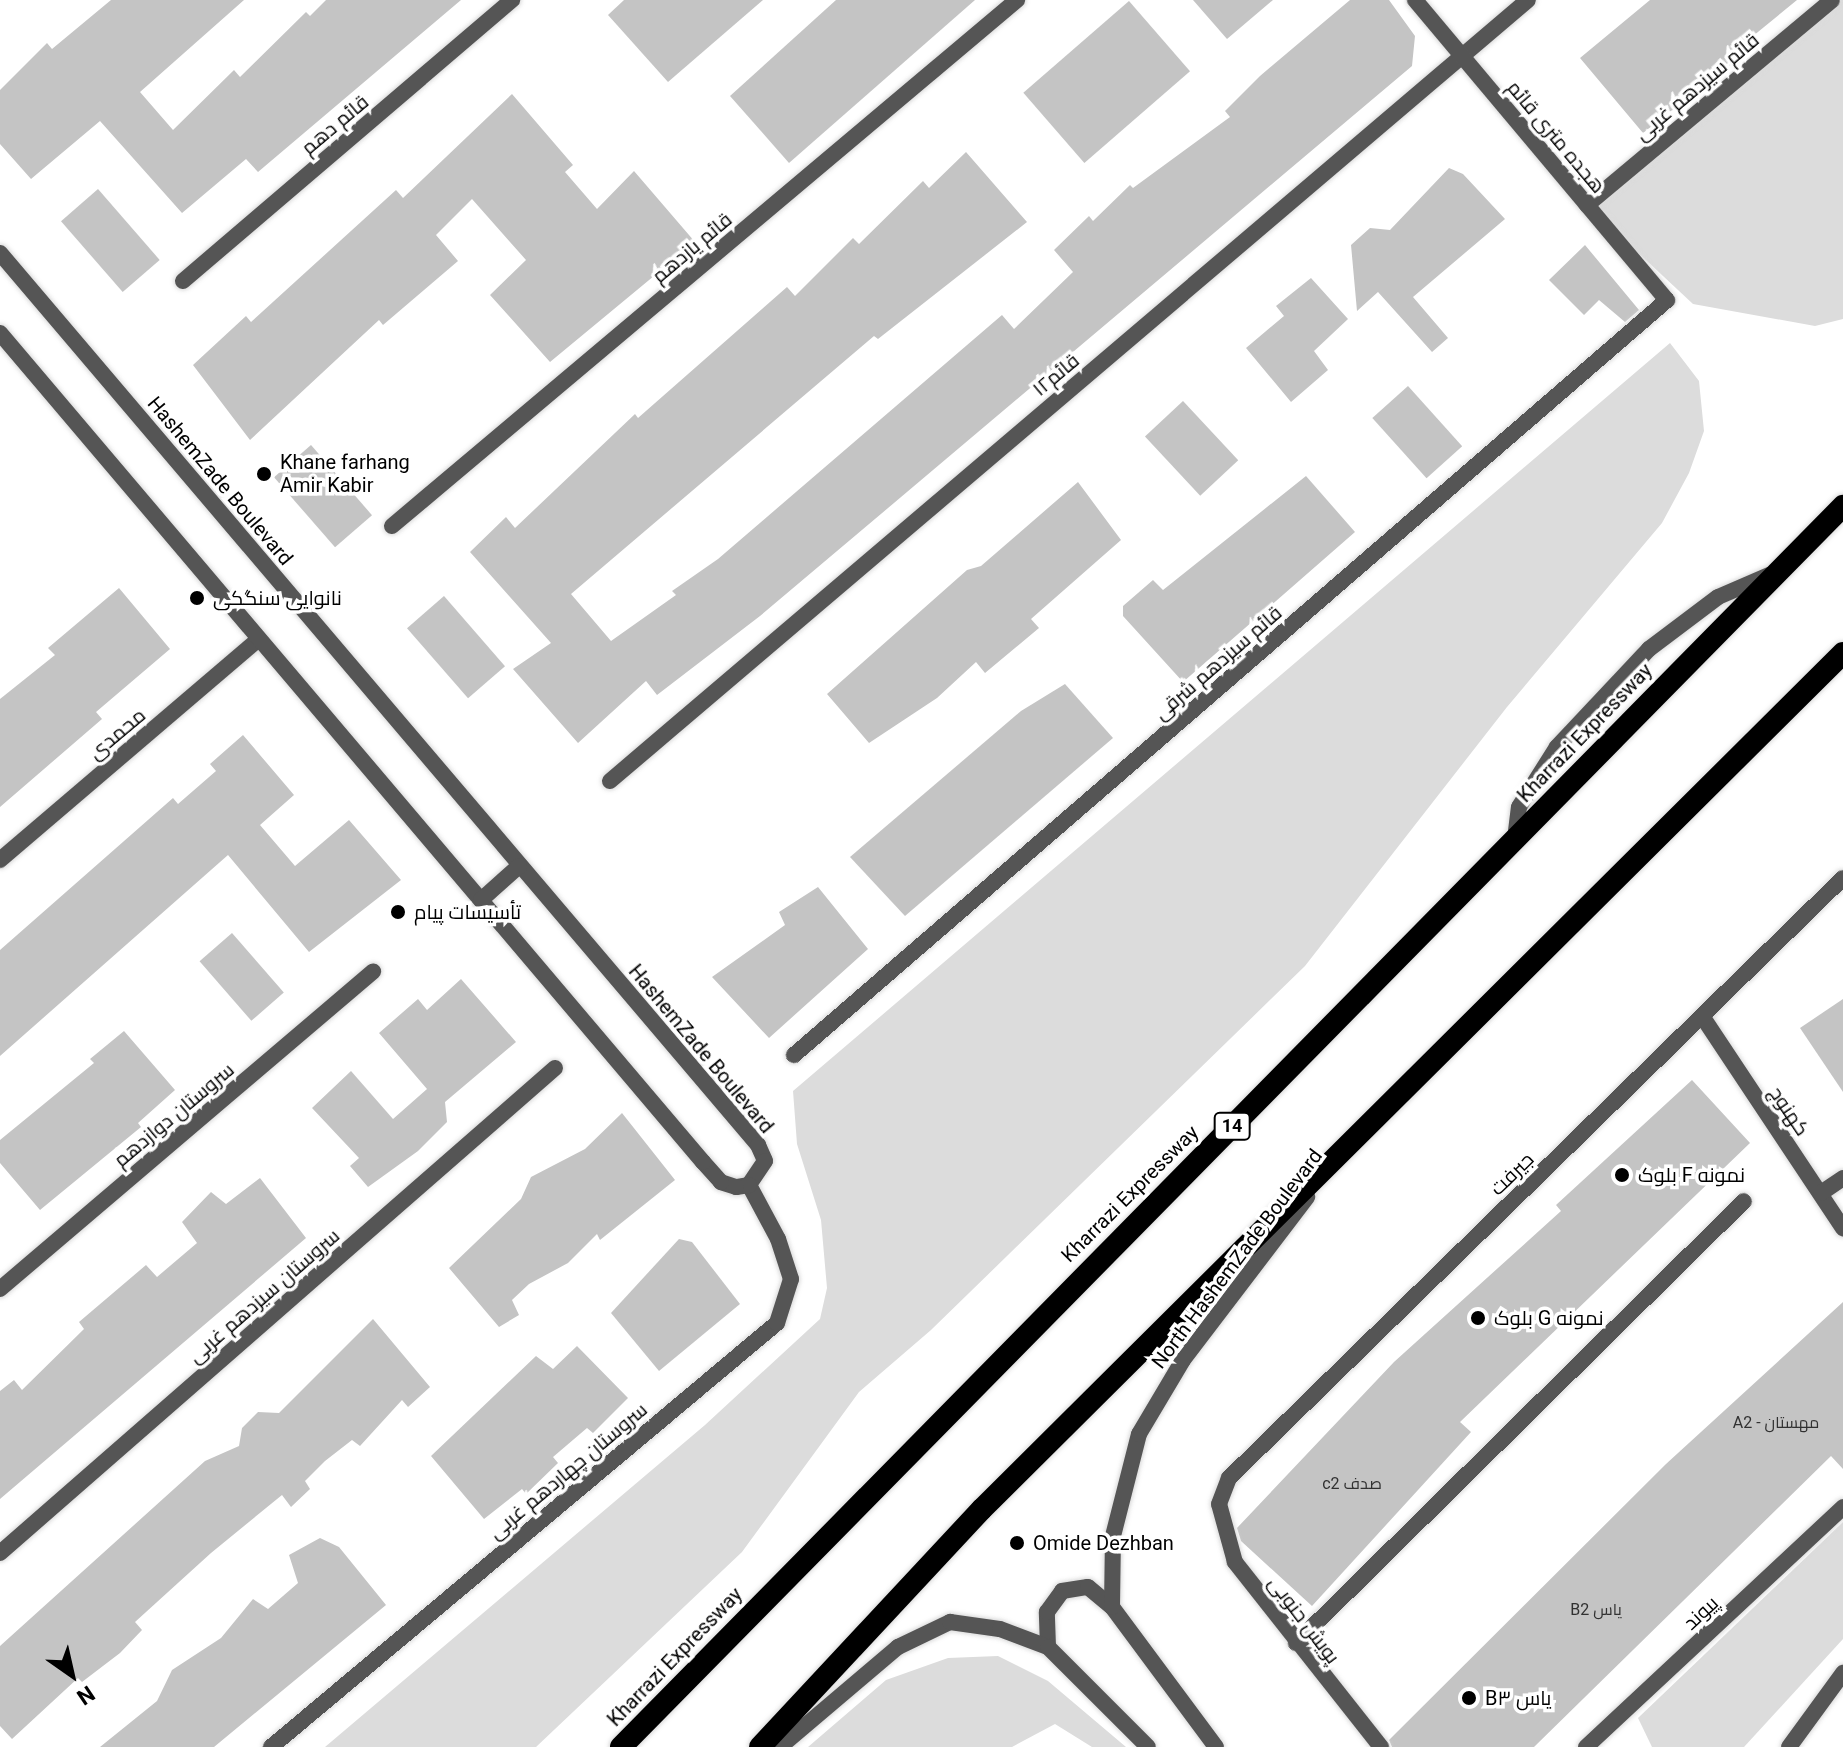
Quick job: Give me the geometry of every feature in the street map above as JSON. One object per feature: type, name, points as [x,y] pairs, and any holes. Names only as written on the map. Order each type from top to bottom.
[{"type":"highway","name":"Kharrazi Expressway","points":[[621,1747],[1843,506]]},
{"type":"highway","points":[[760,1747],[982,1509],[1843,653]]},
{"type":"street","name":"قائم دهم","points":[[183,281],[512,0]]},
{"type":"street","name":"قائم یازدهم","points":[[392,526],[1017,0]]},
{"type":"street","name":"هجده متری قائم","points":[[1415,0],[1667,300]]},
{"type":"street","name":"قائم۱۲","points":[[610,781],[1528,0]]},
{"type":"street","name":"قائم سیزدهم غربی","points":[[1587,205],[1832,0]]},
{"type":"street","name":"HashemZade Boulevard","points":[[0,253],[758,1145],[765,1161],[749,1185]]},
{"type":"street","name":"قائم سیزدهم شرقی","points":[[794,1055],[1667,300]]},
{"type":"street","points":[[0,333],[721,1182],[736,1187],[749,1185]]},
{"type":"street","points":[[1515,839],[1519,807],[1557,747],[1649,649],[1718,597],[1774,573]]},
{"type":"street","name":"محمدی","points":[[0,860],[259,639]]},
{"type":"street","points":[[481,900],[519,866]]},
{"type":"street","name":"جيرفت","points":[[1219,1504],[1229,1478],[1843,878]]},
{"type":"street","name":"سروستان دوازدهم","points":[[0,1289],[373,971]]},
{"type":"street","name":"كهنوج","points":[[1702,1016],[1843,1228]]},
{"type":"street","name":"سروستان سیزدهم غربی","points":[[0,1553],[555,1068]]},
{"type":"street","name":"North HashemZade Boulevard","points":[[1112,1607],[1113,1536],[1139,1434],[1183,1360],[1353,1138]]},
{"type":"street","points":[[1821,1193],[1843,1178]]},
{"type":"street","name":"سروستان چهاردهم غربی","points":[[271,1747],[777,1323],[791,1279],[778,1239],[749,1185]]},
{"type":"street","points":[[1296,1643],[1744,1201]]},
{"type":"street","name":"پویش جنوبی","points":[[1219,1504],[1235,1562],[1381,1747]]},
{"type":"street","name":"پیوند","points":[[1586,1747],[1843,1507]]},
{"type":"street","points":[[1048,1647],[1047,1612],[1062,1591],[1088,1587],[1112,1607],[1216,1747]]},
{"type":"street","points":[[780,1747],[898,1647],[950,1622],[1000,1629],[1048,1647],[1148,1747]]},
{"type":"street","points":[[1789,1747],[1843,1673]]},
{"type":"shaded area","points":[[1832,0],[1843,0],[1843,319],[1815,326],[1693,304],[1587,205]]},
{"type":"shaded area","points":[[1670,343],[1699,381],[1704,431],[1689,473],[1662,523],[1507,707],[1305,966],[931,1330],[859,1392],[742,1552],[536,1747],[325,1747],[705,1425],[820,1319],[827,1288],[821,1220],[797,1144],[793,1091]]},
{"type":"shaded area","points":[[1843,1522],[1843,1639],[1744,1747],[1652,1747],[1638,1718]]},
{"type":"shaded area","points":[[998,1656],[1048,1681],[1126,1747],[1092,1747],[1055,1724],[1012,1747],[808,1747],[886,1680],[948,1658]]},
{"type":"building","points":[[111,0],[244,0],[140,92],[173,130],[234,70],[240,77],[306,12],[310,16],[326,0],[461,0],[258,172],[246,159],[182,213],[100,121],[31,179],[0,144],[0,90],[47,43],[52,49]]},
{"type":"building","points":[[624,0],[763,0],[668,82],[608,15]]},
{"type":"building","points":[[836,0],[975,0],[789,163],[730,96]]},
{"type":"building","points":[[1193,0],[1273,0],[1227,39]]},
{"type":"building","points":[[1350,0],[1389,0],[1415,36],[1412,66],[760,616],[657,695],[646,681],[578,743],[513,669],[551,643],[470,552],[506,517],[515,528],[635,414],[638,418],[787,287],[795,296],[853,238],[859,244],[923,181],[929,188],[966,152],[1027,222],[878,339],[874,336],[571,594],[611,641],[676,595],[672,591],[718,559],[1002,315],[1014,329],[1073,272],[1054,250],[1089,216],[1093,221],[1130,185],[1133,188],[1230,117],[1225,111],[1260,76]]},
{"type":"building","points":[[1650,0],[1797,0],[1753,36],[1759,43],[1643,133],[1580,58]]},
{"type":"building","points":[[1129,1],[1190,71],[1084,163],[1023,93]]},
{"type":"building","points":[[512,94],[573,165],[565,172],[597,209],[634,171],[695,242],[550,362],[490,295],[526,260],[472,199],[436,235],[458,261],[383,325],[379,320],[250,440],[193,365],[246,316],[251,322],[396,190],[403,198]]},
{"type":"building","points":[[1449,168],[1463,174],[1505,219],[1413,297],[1448,338],[1432,352],[1378,292],[1357,311],[1351,245],[1370,228],[1390,230]]},
{"type":"building","points":[[98,189],[160,260],[123,292],[61,221]]},
{"type":"building","points":[[1585,245],[1639,310],[1625,322],[1599,300],[1584,315],[1549,280]]},
{"type":"building","points":[[1311,278],[1348,319],[1314,351],[1328,370],[1291,402],[1246,348],[1284,316],[1276,306]]},
{"type":"building","points":[[1408,386],[1462,446],[1427,478],[1372,418]]},
{"type":"building","points":[[1183,401],[1238,460],[1200,496],[1145,436]]},
{"type":"building","points":[[311,445],[372,515],[335,547],[274,477]]},
{"type":"building","points":[[1306,476],[1355,532],[1183,682],[1123,616],[1123,606],[1153,580],[1163,590]]},
{"type":"building","points":[[1078,482],[1121,540],[1031,619],[1039,628],[985,673],[976,662],[937,698],[869,743],[827,694],[967,570],[981,566]]},
{"type":"building","points":[[119,588],[170,649],[96,712],[102,719],[0,807],[0,699],[55,655],[48,648]]},
{"type":"building","points":[[444,596],[505,666],[468,698],[407,628]]},
{"type":"building","points":[[1065,684],[1113,738],[905,916],[850,857],[1021,711]]},
{"type":"building","points":[[243,735],[294,795],[260,825],[295,866],[349,820],[401,880],[309,952],[228,855],[0,1056],[0,950],[173,798],[178,804],[216,771],[210,764]]},
{"type":"building","points":[[818,887],[868,949],[769,1038],[712,977],[785,925],[779,912]]},
{"type":"building","points":[[232,933],[284,993],[251,1021],[200,961]]},
{"type":"building","points":[[461,979],[516,1042],[445,1102],[447,1122],[418,1151],[368,1187],[350,1166],[359,1158],[312,1108],[351,1071],[393,1119],[427,1089],[379,1033],[418,999],[427,1010]]},
{"type":"building","points":[[1843,999],[1843,1092],[1800,1028]]},
{"type":"building","points":[[124,1031],[175,1090],[138,1123],[141,1127],[40,1210],[0,1163],[0,1140],[94,1063],[90,1059]]},
{"type":"building","points":[[1692,1080],[1750,1143],[1460,1422],[1471,1432],[1312,1606],[1241,1541],[1237,1528],[1394,1362],[1561,1211],[1556,1205]]},
{"type":"building","points":[[622,1113],[675,1180],[600,1240],[597,1234],[568,1263],[529,1284],[512,1300],[519,1315],[499,1327],[449,1268],[521,1199],[531,1177],[585,1149]]},
{"type":"building","points":[[260,1178],[306,1238],[0,1499],[0,1391],[14,1380],[22,1390],[84,1329],[79,1322],[146,1265],[157,1277],[197,1243],[182,1222],[211,1192],[226,1204]]},
{"type":"building","points":[[679,1239],[692,1242],[740,1304],[659,1371],[611,1313]]},
{"type":"building","points":[[1843,1302],[1843,1469],[1831,1456],[1534,1747],[1392,1747],[1389,1740],[1666,1464]]},
{"type":"building","points":[[373,1319],[430,1387],[408,1407],[402,1400],[360,1446],[352,1440],[325,1461],[305,1481],[310,1489],[291,1507],[282,1495],[211,1553],[135,1622],[142,1630],[120,1653],[82,1682],[78,1678],[12,1739],[0,1726],[0,1646],[205,1461],[239,1446],[242,1428],[258,1412],[279,1413]]},
{"type":"building","points":[[577,1346],[628,1398],[593,1433],[587,1428],[553,1457],[558,1463],[526,1494],[522,1489],[484,1519],[431,1456],[536,1356],[553,1369]]},
{"type":"building","points":[[320,1538],[339,1547],[386,1605],[214,1747],[100,1747],[157,1701],[172,1670],[221,1638],[253,1599],[268,1609],[298,1583],[289,1555]]},
{"type":"place","name":"Khane farhang Amir Kabir","points":[[264,474]]},
{"type":"place","name":"نانوایی سنگکی","points":[[197,598]]},
{"type":"place","name":"تأسیسات پیام","points":[[398,912]]},
{"type":"place","name":"بلوک F نمونه","points":[[1622,1175]]},
{"type":"place","name":"بلوک G نمونه","points":[[1478,1318]]},
{"type":"place","name":"Omide Dezhban","points":[[1017,1543]]},
{"type":"place","name":"B۳ یاس","points":[[1469,1698]]}]
